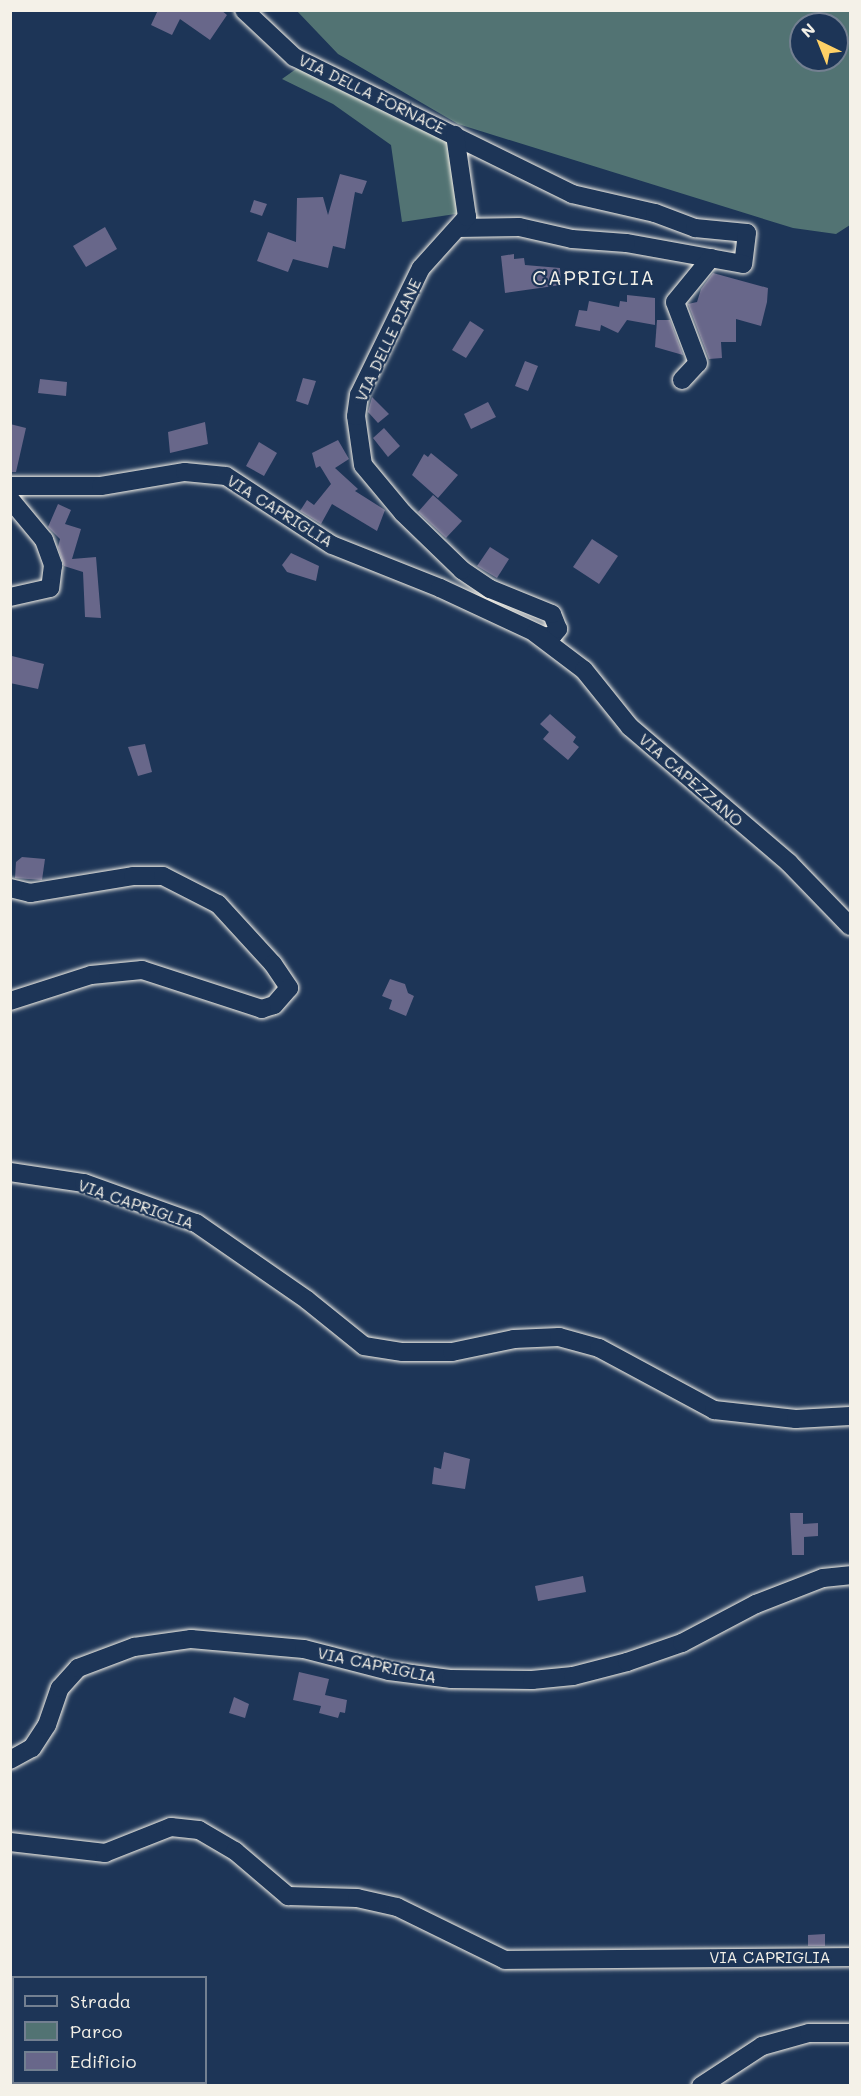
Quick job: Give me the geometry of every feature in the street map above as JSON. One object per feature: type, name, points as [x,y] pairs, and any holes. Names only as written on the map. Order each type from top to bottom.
[{"type":"street","name":"VIA DELLA FORNACE","points":[[244,10],[294,57],[455,135],[467,217],[458,228]]},
{"type":"street","points":[[455,135],[572,194],[655,213],[695,228],[747,233],[743,264],[626,243],[572,239],[519,227],[458,228]]},
{"type":"street","name":"VIA DELLE PIANE","points":[[458,228],[434,250],[421,268],[359,395],[356,416],[361,456],[373,479],[462,570],[490,588],[552,614],[558,622],[553,635],[545,637],[534,632]]},
{"type":"street","points":[[682,380],[698,363],[675,302],[711,258]]},
{"type":"street","name":"VIA CAPRIGLIA","points":[[10,486],[101,486],[185,472],[226,476],[332,545],[440,588],[534,632]]},
{"type":"street","points":[[10,499],[44,540],[53,565],[50,588],[10,597]]},
{"type":"street","name":"VIA CAPEZZANO","points":[[534,632],[584,670],[630,727],[789,863],[850,926]]},
{"type":"street","points":[[10,888],[30,893],[133,876],[163,876],[218,904],[273,964],[289,988],[274,1005],[262,1009],[142,970],[91,975],[10,1001]]},
{"type":"street","name":"VIA CAPRIGLIA","points":[[10,1172],[84,1183],[196,1223],[307,1300],[364,1346],[403,1352],[452,1352],[514,1340],[559,1337],[599,1348],[714,1410],[796,1419],[850,1416]]},
{"type":"street","name":"VIA CAPRIGLIA","points":[[10,1760],[32,1748],[47,1725],[60,1688],[78,1668],[134,1647],[191,1639],[304,1649],[389,1671],[451,1679],[532,1680],[573,1676],[627,1662],[682,1643],[756,1604],[823,1578],[850,1575]]},
{"type":"street","name":"VIA CAPRIGLIA","points":[[10,1842],[105,1853],[171,1827],[199,1830],[235,1851],[288,1896],[357,1898],[397,1907],[505,1960],[850,1957]]},
{"type":"street","points":[[701,2085],[762,2046],[808,2033],[850,2033]]},
{"type":"green space","points":[[297,11],[850,11],[850,225],[836,234],[793,228],[458,124],[338,54]]},
{"type":"green space","points":[[303,64],[446,136],[462,213],[402,222],[391,145],[333,104],[282,79]]},
{"type":"building","points":[[158,10],[221,10],[227,15],[210,40],[180,19],[172,35],[151,25]]},
{"type":"building","points":[[340,174],[367,181],[362,194],[355,192],[345,249],[333,246],[328,268],[293,259],[288,272],[257,261],[268,232],[296,242],[297,198],[323,197],[328,215]]},
{"type":"building","points":[[254,200],[267,204],[262,216],[250,212]]},
{"type":"building","points":[[105,227],[117,249],[86,267],[73,246]]},
{"type":"building","points":[[514,254],[514,259],[524,258],[525,265],[560,268],[561,285],[505,293],[501,256]]},
{"type":"building","points":[[713,273],[768,288],[761,326],[736,319],[736,342],[721,342],[722,358],[709,359],[688,304],[697,302],[701,289]]},
{"type":"building","points":[[627,295],[655,298],[655,325],[627,320],[618,333],[601,325],[600,331],[575,326],[579,310],[587,311],[589,301],[619,307],[620,301],[627,302]]},
{"type":"building","points":[[657,320],[670,320],[683,355],[655,347]]},
{"type":"building","points":[[470,321],[484,330],[466,358],[452,350]]},
{"type":"building","points":[[525,361],[538,366],[528,391],[515,386]]},
{"type":"building","points":[[303,378],[316,381],[308,405],[296,401]]},
{"type":"building","points":[[40,379],[67,382],[66,396],[38,393]]},
{"type":"building","points":[[372,397],[389,414],[378,423],[368,412]]},
{"type":"building","points":[[488,402],[496,417],[471,429],[464,414]]},
{"type":"building","points":[[205,422],[208,444],[170,453],[168,432]]},
{"type":"building","points":[[10,424],[26,428],[16,472],[10,472]]},
{"type":"building","points":[[384,428],[400,446],[388,457],[373,438]]},
{"type":"building","points":[[338,440],[349,459],[335,468],[358,489],[355,491],[385,510],[377,531],[332,504],[321,524],[300,511],[307,500],[314,505],[331,484],[320,466],[316,468],[312,453]]},
{"type":"building","points":[[259,442],[277,453],[264,476],[246,466]]},
{"type":"building","points":[[431,453],[458,475],[438,498],[412,475],[424,454],[428,457]]},
{"type":"building","points":[[433,495],[462,521],[446,538],[418,512]]},
{"type":"building","points":[[58,504],[71,510],[65,524],[81,529],[72,559],[96,557],[101,618],[85,617],[83,572],[64,566],[58,547],[60,539],[48,527]]},
{"type":"building","points":[[592,539],[618,556],[599,584],[573,567]]},
{"type":"building","points":[[490,547],[509,559],[497,578],[477,566]]},
{"type":"building","points":[[291,553],[319,566],[316,581],[287,572],[282,565]]},
{"type":"building","points":[[12,656],[44,664],[38,689],[10,683]]},
{"type":"building","points":[[550,714],[576,737],[573,742],[579,747],[568,760],[543,739],[549,732],[540,724]]},
{"type":"building","points":[[145,744],[152,772],[138,776],[128,747]]},
{"type":"building","points":[[22,857],[45,859],[42,880],[15,878],[16,862]]},
{"type":"building","points":[[390,979],[405,984],[408,993],[414,996],[406,1016],[389,1009],[392,1000],[382,996]]},
{"type":"building","points":[[444,1452],[470,1459],[465,1489],[432,1484],[434,1467],[441,1469]]},
{"type":"building","points":[[790,1513],[803,1513],[803,1524],[818,1523],[818,1536],[804,1537],[804,1555],[792,1555]]},
{"type":"building","points":[[583,1576],[586,1592],[538,1601],[535,1586]]},
{"type":"building","points":[[299,1672],[329,1679],[325,1695],[347,1700],[345,1713],[340,1712],[338,1718],[319,1713],[321,1706],[293,1700]]},
{"type":"building","points":[[234,1697],[249,1704],[245,1718],[229,1713]]},
{"type":"building","points":[[825,1934],[825,1946],[808,1946],[808,1935]]},
{"type":"district","name":"CAPRIGLIA","points":[[594,277]]}]
